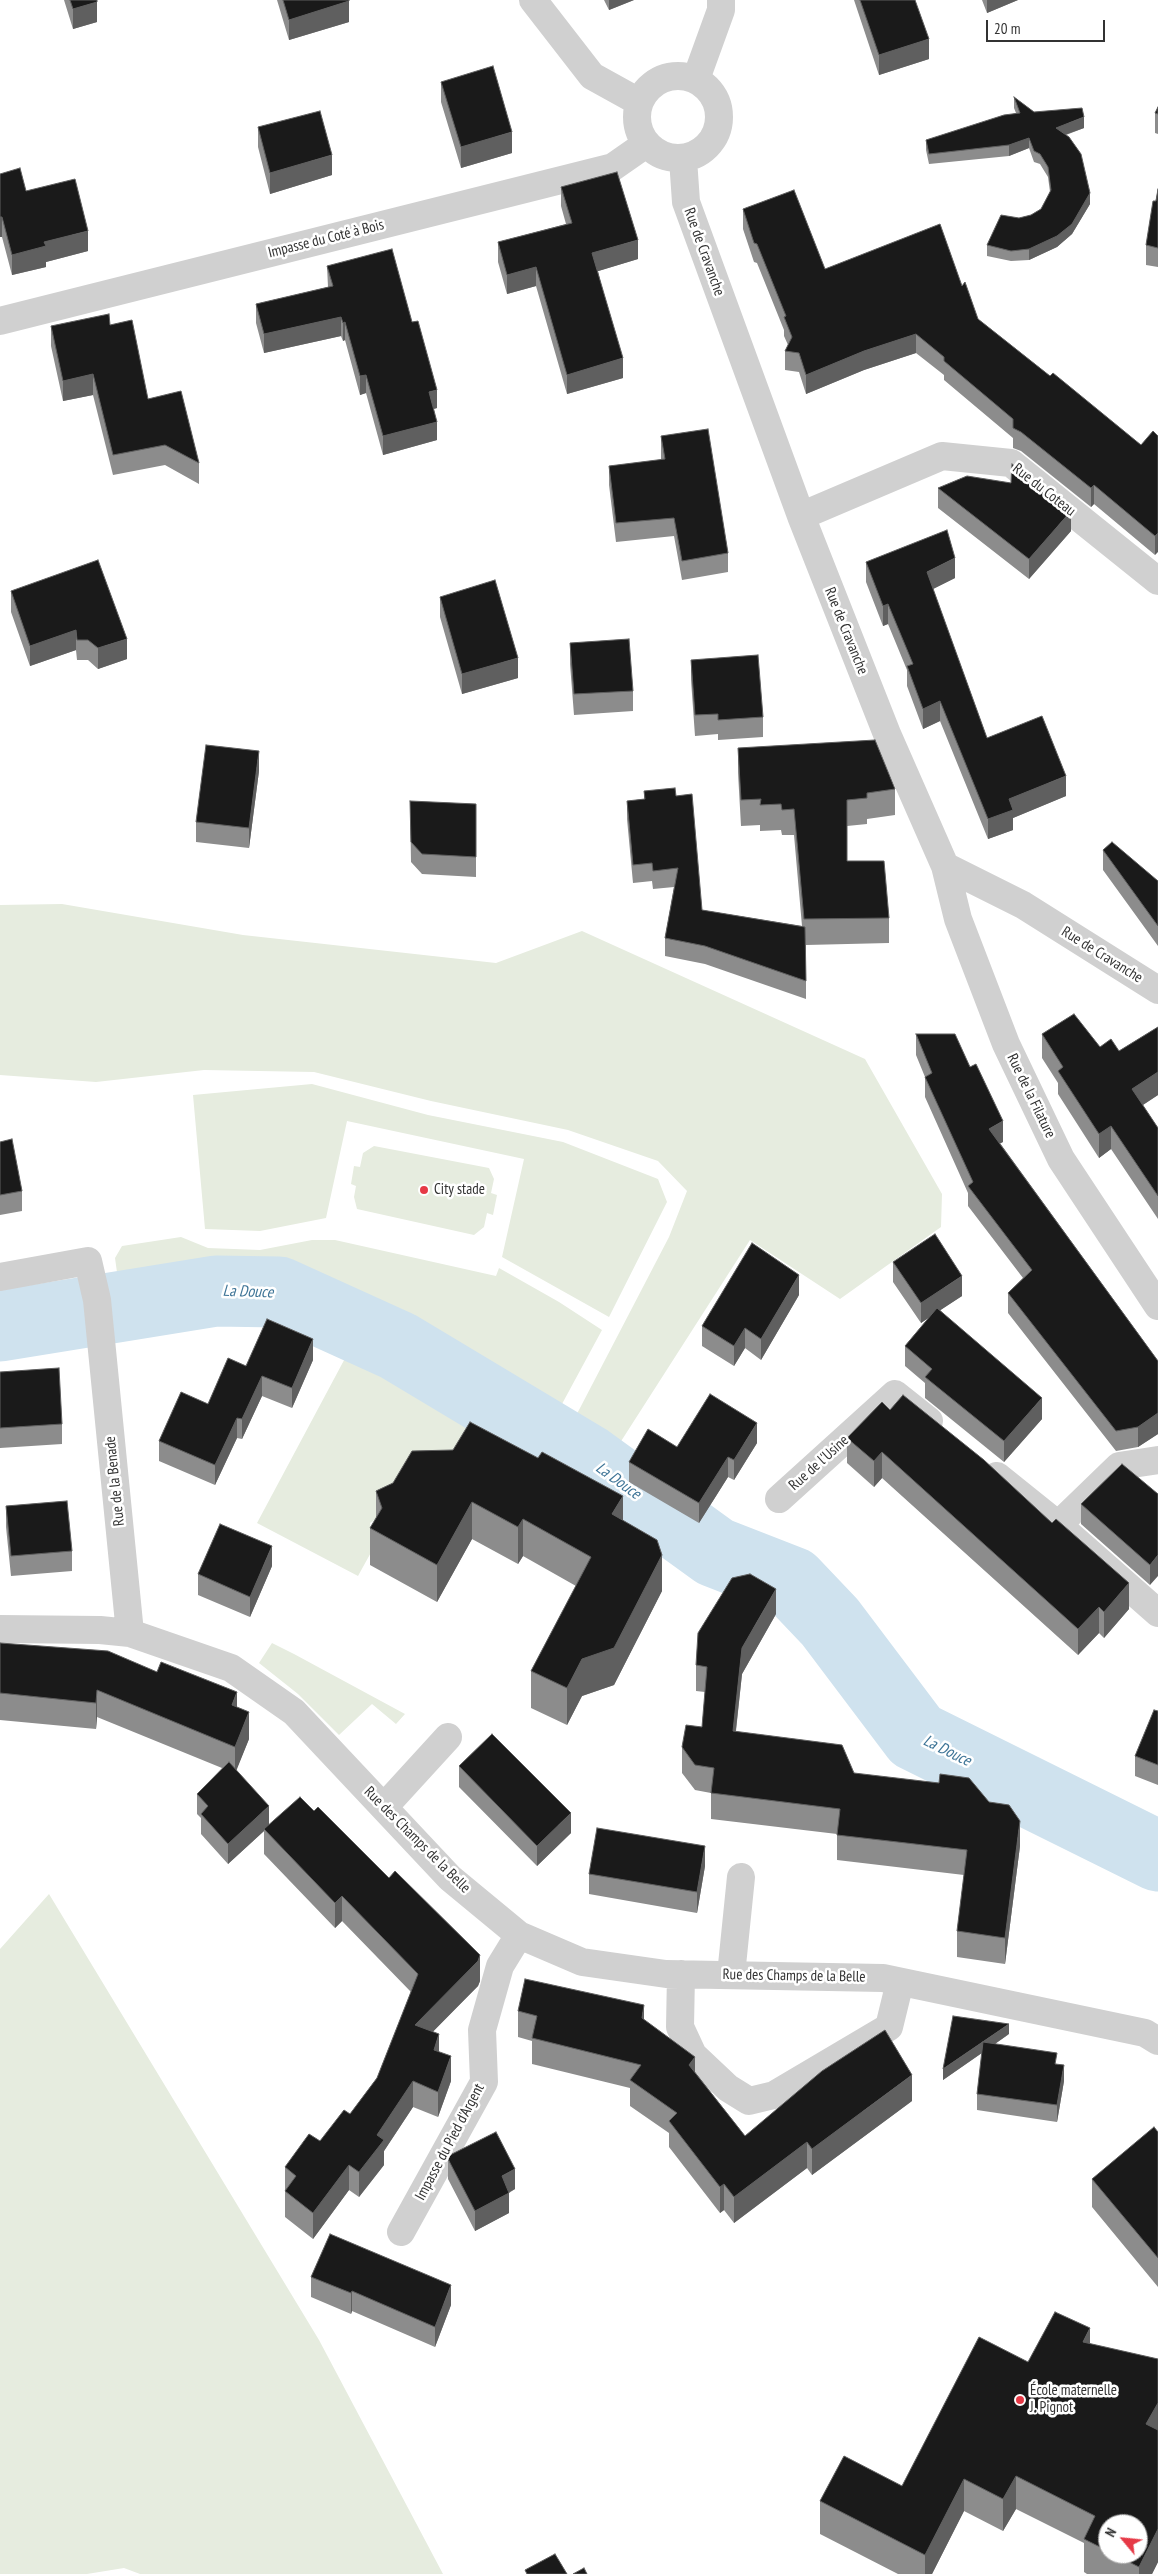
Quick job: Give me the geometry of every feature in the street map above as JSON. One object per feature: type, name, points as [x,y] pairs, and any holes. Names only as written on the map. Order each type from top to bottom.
[{"type":"street","points":[[533,0],[592,76],[639,102]]},
{"type":"street","points":[[696,79],[721,10],[721,0]]},
{"type":"street","points":[[682,76],[696,79],[707,87],[715,97],[720,123],[715,136],[707,147],[696,155],[683,159],[670,158],[656,153],[646,144],[637,124],[639,102],[646,90],[656,82],[669,77],[682,76]]},
{"type":"street","name":"Impasse du Coté à Bois","points":[[0,321],[613,167],[646,144]]},
{"type":"street","name":"Rue de Cravanche","points":[[683,159],[686,202],[801,516],[887,734],[946,866],[1023,904],[1158,990]]},
{"type":"street","name":"Rue du Coteau","points":[[801,516],[942,456],[1011,463],[1158,581]]},
{"type":"street","name":"Rue de la Filature","points":[[946,866],[958,919],[1006,1044],[1062,1158],[1158,1306]]},
{"type":"street","name":"Rue de la Benade","points":[[0,1276],[88,1261],[97,1300],[130,1633]]},
{"type":"street","name":"Rue de l'Usine","points":[[779,1499],[895,1394],[949,1438]]},
{"type":"street","points":[[1058,1526],[1119,1466],[1158,1460]]},
{"type":"street","points":[[980,1463],[1058,1526],[1158,1613]]},
{"type":"street","name":"Rue des Champs de la Belle","points":[[0,1629],[100,1630],[130,1633],[231,1668],[294,1712],[450,1878],[519,1936],[582,1962],[666,1974],[883,1978],[1145,2034],[1158,2041]]},
{"type":"street","points":[[384,1807],[448,1737]]},
{"type":"street","points":[[731,1975],[741,1877]]},
{"type":"street","name":"Impasse du Pied d'Argent","points":[[401,2232],[484,2082],[482,2030],[500,1966],[519,1936]]},
{"type":"street","points":[[681,1974],[680,2027],[693,2055],[728,2088],[749,2101],[774,2095],[888,2027],[900,1982]]},
{"type":"shaded area","points":[[62,904],[243,935],[496,963],[582,931],[865,1059],[942,1194],[941,1227],[840,1299],[750,1240],[609,1460],[567,1433],[669,1237],[687,1191],[658,1161],[568,1130],[431,1101],[314,1072],[204,1070],[96,1082],[0,1075],[0,905]]},
{"type":"shaded area","points":[[312,1084],[428,1115],[563,1142],[658,1179],[667,1202],[609,1317],[502,1257],[524,1159],[347,1121],[326,1218],[260,1231],[205,1229],[193,1095]]},
{"type":"shaded area","name":"City stade","points":[[374,1146],[489,1168],[494,1179],[491,1193],[497,1195],[493,1215],[487,1213],[484,1227],[474,1235],[357,1209],[354,1197],[356,1186],[351,1184],[354,1166],[360,1167],[363,1153]]},
{"type":"shaded area","points":[[181,1237],[208,1248],[260,1250],[312,1240],[335,1240],[496,1276],[499,1268],[559,1302],[602,1330],[549,1428],[402,1341],[281,1287],[217,1285],[121,1301],[115,1258],[122,1246]]},
{"type":"shaded area","points":[[350,1349],[482,1430],[387,1512],[370,1523],[374,1547],[358,1576],[257,1523]]},
{"type":"shaded area","points":[[272,1643],[405,1714],[396,1724],[372,1704],[339,1735],[298,1694],[259,1663]]},
{"type":"shaded area","points":[[49,1894],[319,2340],[443,2574],[140,2574],[124,2568],[87,2574],[0,2574],[0,1949]]},
{"type":"building","points":[[70,0],[97,0],[97,2],[73,9]]},
{"type":"building","points":[[283,0],[349,0],[349,1],[289,20]]},
{"type":"building","points":[[860,0],[915,0],[929,39],[879,55]]},
{"type":"building","points":[[493,66],[512,132],[461,147],[441,82]]},
{"type":"building","points":[[1014,97],[1034,112],[1082,108],[1084,117],[1056,128],[1069,137],[1081,154],[1090,193],[1072,224],[1057,236],[1029,249],[1011,251],[987,245],[1001,215],[1019,218],[1031,215],[1041,209],[1051,190],[1048,167],[1040,154],[1034,151],[1029,138],[1009,145],[929,154],[926,140],[1004,115],[1020,113]]},
{"type":"building","points":[[320,111],[332,155],[270,173],[258,127]]},
{"type":"building","points":[[20,168],[26,191],[75,179],[88,231],[44,242],[46,246],[12,255],[2,217],[0,217],[0,174]]},
{"type":"building","points":[[617,172],[638,240],[592,253],[623,358],[567,375],[536,267],[507,275],[498,242],[572,223],[561,187]]},
{"type":"building","points":[[1158,189],[1158,248],[1146,245],[1153,201],[1156,201]]},
{"type":"building","points":[[794,190],[825,269],[940,224],[962,286],[965,282],[978,319],[1050,376],[1053,373],[1141,445],[1153,431],[1158,436],[1158,533],[1155,536],[1094,485],[1091,488],[1021,432],[1013,428],[1013,419],[944,361],[944,357],[916,334],[864,351],[806,375],[799,353],[785,351],[792,337],[784,317],[786,316],[757,244],[754,243],[743,209]]},
{"type":"building","points":[[392,249],[412,322],[418,321],[437,390],[429,392],[437,422],[383,436],[366,375],[360,376],[345,322],[343,323],[341,317],[264,334],[256,304],[333,286],[327,266]]},
{"type":"building","points":[[109,314],[110,325],[132,320],[148,399],[181,391],[199,463],[165,445],[113,455],[93,374],[63,381],[51,326]]},
{"type":"building","points":[[708,429],[728,553],[682,561],[674,518],[616,523],[609,466],[665,459],[661,436]]},
{"type":"building","points":[[1012,464],[1071,511],[1029,559],[938,488],[967,476],[1011,483]]},
{"type":"building","points":[[947,530],[955,558],[927,572],[987,738],[1042,716],[1066,776],[1009,799],[1013,810],[988,819],[940,701],[923,709],[907,666],[913,664],[888,604],[883,606],[866,562]]},
{"type":"building","points":[[98,560],[127,639],[98,648],[88,640],[77,640],[76,630],[30,646],[11,591]]},
{"type":"building","points":[[495,580],[518,658],[462,674],[440,597]]},
{"type":"building","points":[[629,639],[633,691],[574,694],[570,643]]},
{"type":"building","points":[[758,655],[763,717],[718,720],[718,714],[695,715],[691,660]]},
{"type":"building","points":[[875,740],[895,789],[867,793],[867,798],[847,800],[847,861],[884,861],[889,918],[804,919],[794,809],[782,810],[781,804],[760,805],[761,799],[741,800],[738,748]]},
{"type":"building","points":[[206,745],[259,751],[249,828],[196,822]]},
{"type":"building","points":[[675,788],[676,796],[692,794],[702,910],[805,927],[806,981],[705,946],[665,938],[678,868],[653,871],[652,863],[633,865],[627,801],[645,799],[644,791]]},
{"type":"building","points":[[410,801],[476,804],[476,857],[422,854],[411,842]]},
{"type":"building","points":[[1112,842],[1158,881],[1158,926],[1103,850]]},
{"type":"building","points":[[1074,1014],[1100,1047],[1111,1039],[1119,1051],[1158,1027],[1158,1072],[1132,1089],[1158,1128],[1158,1196],[1111,1126],[1099,1134],[1058,1071],[1063,1067],[1042,1034]]},
{"type":"building","points":[[916,1034],[955,1034],[970,1067],[976,1064],[1003,1121],[989,1129],[1158,1361],[1158,1413],[1138,1427],[1116,1431],[1008,1293],[1032,1270],[968,1186],[973,1182],[925,1077],[932,1073]]},
{"type":"building","points":[[12,1139],[22,1191],[0,1195],[0,1142]]},
{"type":"building","points":[[935,1234],[962,1276],[921,1303],[893,1262]]},
{"type":"building","points":[[752,1243],[799,1275],[761,1339],[745,1328],[734,1346],[702,1326]]},
{"type":"building","points":[[937,1308],[1042,1398],[1004,1441],[925,1377],[932,1369],[905,1346]]},
{"type":"building","points":[[267,1319],[313,1339],[292,1388],[262,1376],[242,1419],[237,1418],[215,1465],[159,1441],[181,1392],[208,1404],[228,1358],[246,1366]]},
{"type":"building","points":[[59,1368],[62,1424],[0,1428],[0,1372]]},
{"type":"building","points":[[710,1394],[757,1423],[734,1460],[728,1457],[699,1503],[629,1462],[648,1429],[677,1447]]},
{"type":"building","points":[[903,1395],[984,1460],[1052,1523],[1056,1519],[1129,1583],[1104,1612],[1099,1607],[1078,1629],[882,1452],[874,1461],[847,1438],[882,1402],[890,1410]]},
{"type":"building","points":[[470,1422],[538,1458],[542,1452],[623,1496],[612,1514],[657,1540],[662,1555],[614,1648],[582,1659],[567,1688],[531,1671],[591,1557],[523,1519],[518,1527],[472,1502],[437,1565],[370,1528],[382,1508],[376,1491],[393,1483],[412,1451],[453,1450]]},
{"type":"building","points":[[1122,1464],[1158,1494],[1158,1555],[1150,1565],[1081,1504]]},
{"type":"building","points":[[67,1501],[72,1551],[11,1556],[6,1506]]},
{"type":"building","points":[[220,1524],[272,1546],[250,1597],[198,1574]]},
{"type":"building","points":[[750,1574],[776,1589],[742,1648],[733,1731],[842,1745],[854,1773],[939,1783],[940,1774],[969,1778],[989,1802],[1009,1805],[1020,1821],[1005,1938],[957,1931],[967,1850],[837,1835],[840,1809],[711,1793],[714,1768],[695,1765],[682,1747],[686,1725],[702,1727],[707,1667],[696,1665],[698,1633],[732,1578]]},
{"type":"building","points":[[0,1643],[108,1651],[157,1672],[161,1662],[237,1692],[232,1705],[249,1712],[235,1747],[97,1690],[96,1703],[0,1693]]},
{"type":"building","points":[[1154,1710],[1158,1711],[1158,1765],[1135,1756]]},
{"type":"building","points":[[492,1734],[571,1813],[537,1846],[459,1766]]},
{"type":"building","points":[[229,1762],[269,1806],[228,1844],[201,1814],[208,1806],[197,1794]]},
{"type":"building","points":[[300,1797],[314,1811],[318,1807],[389,1878],[395,1871],[480,1955],[478,1961],[415,2025],[439,2034],[434,2050],[451,2056],[438,2092],[413,2081],[377,2135],[384,2140],[359,2172],[349,2165],[313,2213],[285,2191],[296,2176],[285,2167],[309,2134],[320,2141],[344,2110],[350,2114],[377,2078],[418,1974],[342,1896],[335,1903],[264,1829]]},
{"type":"building","points":[[597,1828],[705,1846],[697,1892],[589,1874]]},
{"type":"building","points":[[525,1979],[644,2005],[642,2018],[695,2057],[689,2065],[745,2136],[822,2071],[885,2030],[912,2075],[812,2149],[807,2142],[734,2197],[724,2184],[720,2187],[669,2121],[677,2113],[630,2080],[641,2065],[532,2038],[537,2016],[518,2011]]},
{"type":"building","points":[[953,2016],[1009,2024],[943,2069]]},
{"type":"building","points":[[983,2042],[1057,2053],[1055,2064],[1064,2065],[1057,2105],[977,2094]]},
{"type":"building","points":[[1154,2127],[1158,2132],[1158,2258],[1092,2179]]},
{"type":"building","points":[[496,2132],[515,2169],[502,2176],[509,2193],[475,2211],[448,2159],[450,2155]]},
{"type":"building","points":[[330,2234],[451,2285],[435,2327],[352,2291],[351,2293],[311,2277]]},
{"type":"building","points":[[1055,2312],[1090,2328],[1083,2342],[1158,2359],[1158,2403],[1146,2424],[1158,2430],[1158,2529],[1148,2549],[1148,2514],[1098,2514],[1098,2546],[1084,2539],[1095,2516],[1016,2476],[1003,2499],[964,2479],[925,2555],[820,2501],[844,2456],[902,2486],[979,2337],[1028,2362]]},
{"type":"building","points":[[555,2554],[567,2574],[527,2574],[525,2570]]},
{"type":"building","points":[[584,2568],[587,2574],[573,2574]]},
{"type":"waterway","name":"La Douce","points":[[0,1326],[216,1291],[279,1292],[398,1346],[588,1460],[715,1552],[792,1582],[830,1622],[916,1736],[1158,1856]]},
{"type":"place","name":"City stade","points":[[424,1190]]},
{"type":"place","name":"École maternelle J. Pignot","points":[[1020,2400]]}]
